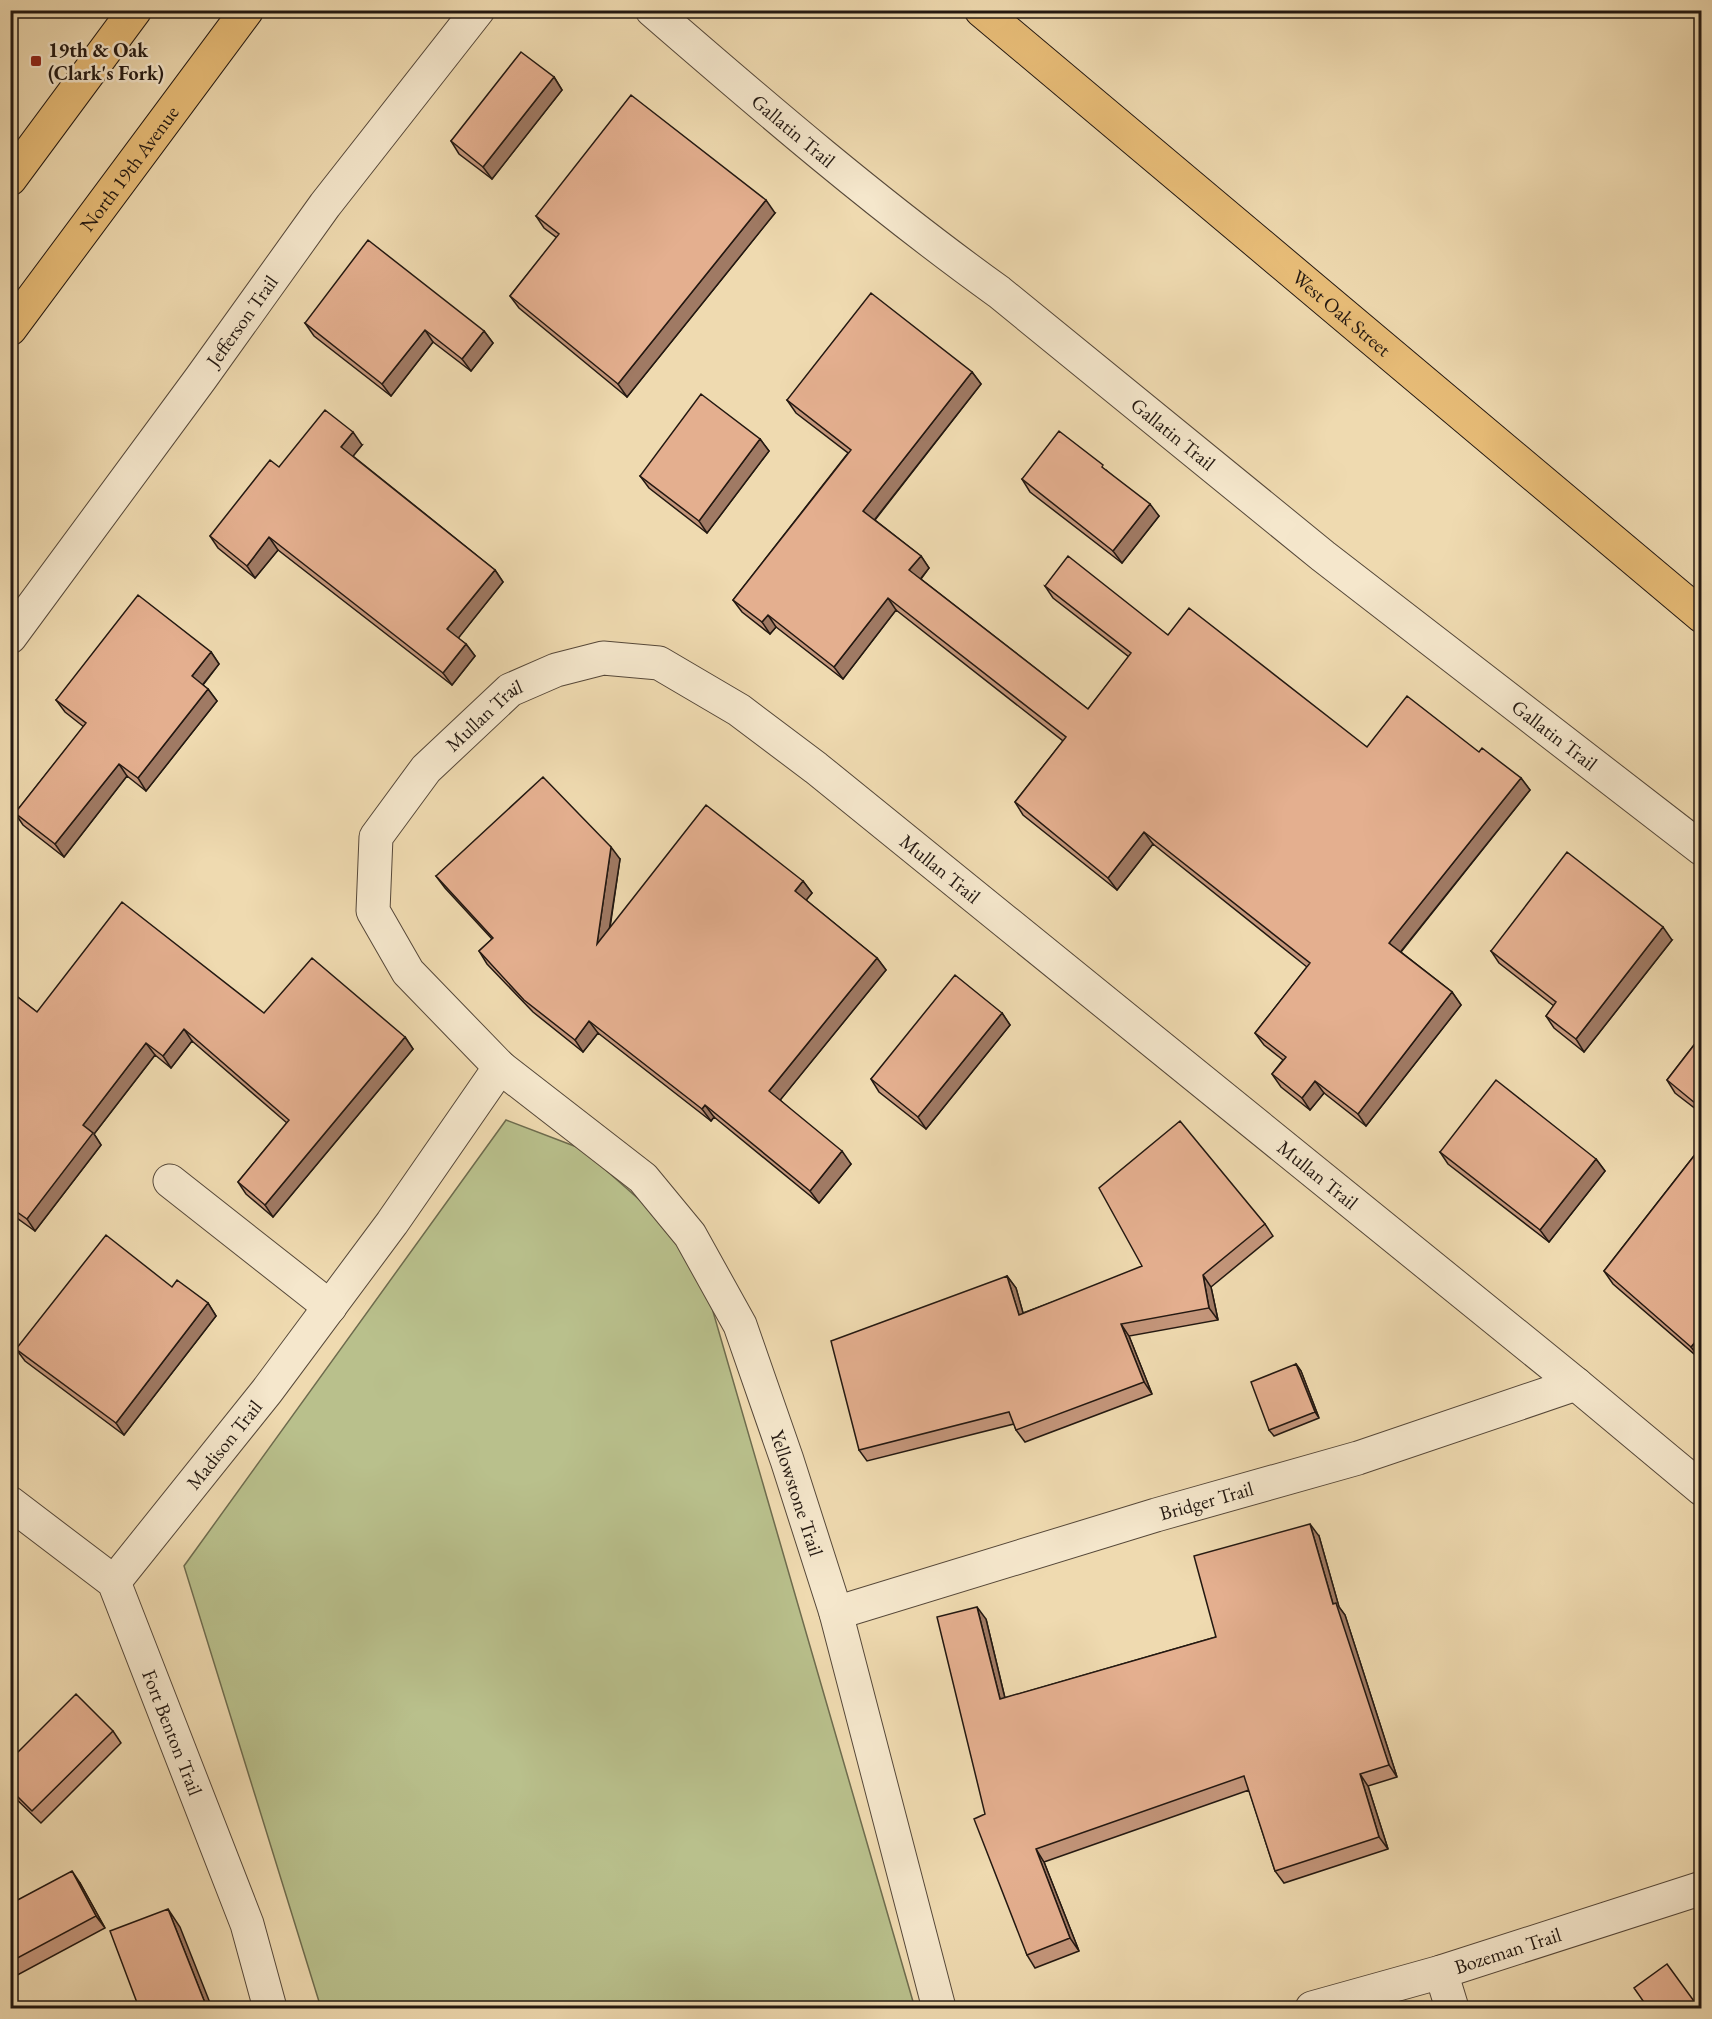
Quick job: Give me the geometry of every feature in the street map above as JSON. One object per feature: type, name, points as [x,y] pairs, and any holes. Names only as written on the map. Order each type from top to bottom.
[{"type":"main road","points":[[10,179],[135,10]]},
{"type":"main road","name":"North 19th Avenue","points":[[10,329],[247,10]]},
{"type":"main road","name":"West Oak Street","points":[[981,10],[1701,616]]},
{"type":"street","name":"Jefferson Trail","points":[[10,637],[325,205],[478,10]]},
{"type":"street","name":"Gallatin Trail","points":[[651,10],[801,139],[947,255],[999,292],[1323,556],[1701,849]]},
{"type":"street","name":"Mullan Trail","points":[[500,1067],[408,972],[373,911],[376,837],[426,769],[510,690],[556,670],[603,658],[659,663],[739,710],[816,768],[1576,1384],[1701,1489]]},
{"type":"street","name":"Madison Trail","points":[[114,1582],[267,1391],[330,1307],[392,1223],[500,1067]]},
{"type":"street","name":"Yellowstone Trail","points":[[500,1067],[643,1178],[690,1235],[740,1325],[787,1460],[836,1613],[939,2008]]},
{"type":"street","points":[[170,1181],[330,1307]]},
{"type":"street","name":"Bridger Trail","points":[[836,1613],[1156,1515],[1358,1458],[1576,1384]]},
{"type":"street","points":[[10,1503],[114,1582]]},
{"type":"street","name":"Fort Benton Trail","points":[[114,1582],[247,1924],[270,2008]]},
{"type":"street","name":"Bozeman Trail","points":[[1312,2008],[1441,1972],[1701,1888]]},
{"type":"street","points":[[1441,1972],[1452,2008]]},
{"type":"green space","points":[[506,1120],[582,1149],[668,1225],[712,1308],[914,2005],[901,2008],[321,2008],[184,1566]]},
{"type":"building","points":[[521,52],[554,77],[483,167],[451,141]]},
{"type":"building","points":[[631,95],[766,200],[618,384],[510,296],[559,234],[536,216]]},
{"type":"building","points":[[368,240],[484,331],[462,359],[425,330],[382,384],[305,323]]},
{"type":"building","points":[[871,293],[972,372],[863,511],[921,556],[909,570],[1088,709],[1131,653],[1045,586],[1068,556],[1168,635],[1189,608],[1367,747],[1407,696],[1479,752],[1482,748],[1521,778],[1389,943],[1452,992],[1358,1114],[1315,1081],[1302,1098],[1272,1074],[1286,1057],[1255,1033],[1310,963],[1144,832],[1108,878],[1015,802],[1066,737],[888,598],[834,667],[768,615],[762,622],[733,600],[851,450],[787,400]]},
{"type":"building","points":[[701,394],[760,439],[699,521],[640,476]]},
{"type":"building","points":[[325,410],[353,432],[341,447],[495,570],[447,629],[466,644],[443,673],[269,537],[247,566],[210,536],[270,460],[279,467]]},
{"type":"building","points":[[1059,431],[1150,504],[1113,551],[1022,479]]},
{"type":"building","points":[[138,595],[211,652],[192,676],[208,689],[138,778],[119,764],[55,844],[15,813],[86,723],[56,700]]},
{"type":"building","points":[[543,777],[611,847],[597,944],[706,805],[803,881],[795,891],[877,958],[769,1091],[842,1151],[810,1191],[705,1105],[702,1109],[589,1021],[575,1040],[524,1000],[479,951],[493,938],[436,876]]},
{"type":"building","points":[[1567,852],[1663,927],[1576,1039],[1546,1016],[1556,1002],[1491,951]]},
{"type":"building","points":[[122,902],[264,1013],[312,958],[405,1037],[265,1205],[238,1182],[289,1120],[184,1029],[163,1056],[146,1043],[83,1125],[93,1133],[27,1219],[10,1207],[10,991],[37,1012]]},
{"type":"building","points":[[955,975],[1002,1013],[918,1117],[871,1079]]},
{"type":"building","points":[[1701,1036],[1701,1108],[1667,1080]]},
{"type":"building","points":[[1496,1080],[1596,1159],[1540,1230],[1440,1152]]},
{"type":"building","points":[[1180,1121],[1265,1224],[1203,1275],[1209,1308],[1121,1324],[1144,1382],[1016,1430],[1009,1412],[859,1450],[831,1341],[1007,1276],[1019,1315],[1142,1266],[1099,1188]]},
{"type":"building","points":[[1701,1147],[1701,1335],[1691,1347],[1604,1271]]},
{"type":"building","points":[[106,1235],[172,1287],[177,1280],[208,1303],[116,1423],[16,1349]]},
{"type":"building","points":[[1296,1364],[1315,1412],[1269,1430],[1251,1382]]},
{"type":"building","points":[[1310,1524],[1333,1604],[1336,1603],[1389,1765],[1360,1774],[1379,1837],[1275,1871],[1244,1776],[1036,1849],[1070,1938],[1027,1955],[974,1819],[985,1814],[937,1617],[977,1607],[1000,1699],[1216,1637],[1194,1556]]},
{"type":"building","points":[[76,1694],[113,1731],[32,1811],[10,1789],[10,1760]]},
{"type":"building","points":[[72,1871],[96,1916],[10,1962],[10,1904]]},
{"type":"building","points":[[168,1909],[207,2008],[139,2008],[110,1931]]},
{"type":"building","points":[[1667,1964],[1699,2008],[1648,2008],[1634,1988]]},
{"type":"place","name":"19th & Oak (Clark's Fork)","points":[[36,61]]}]
